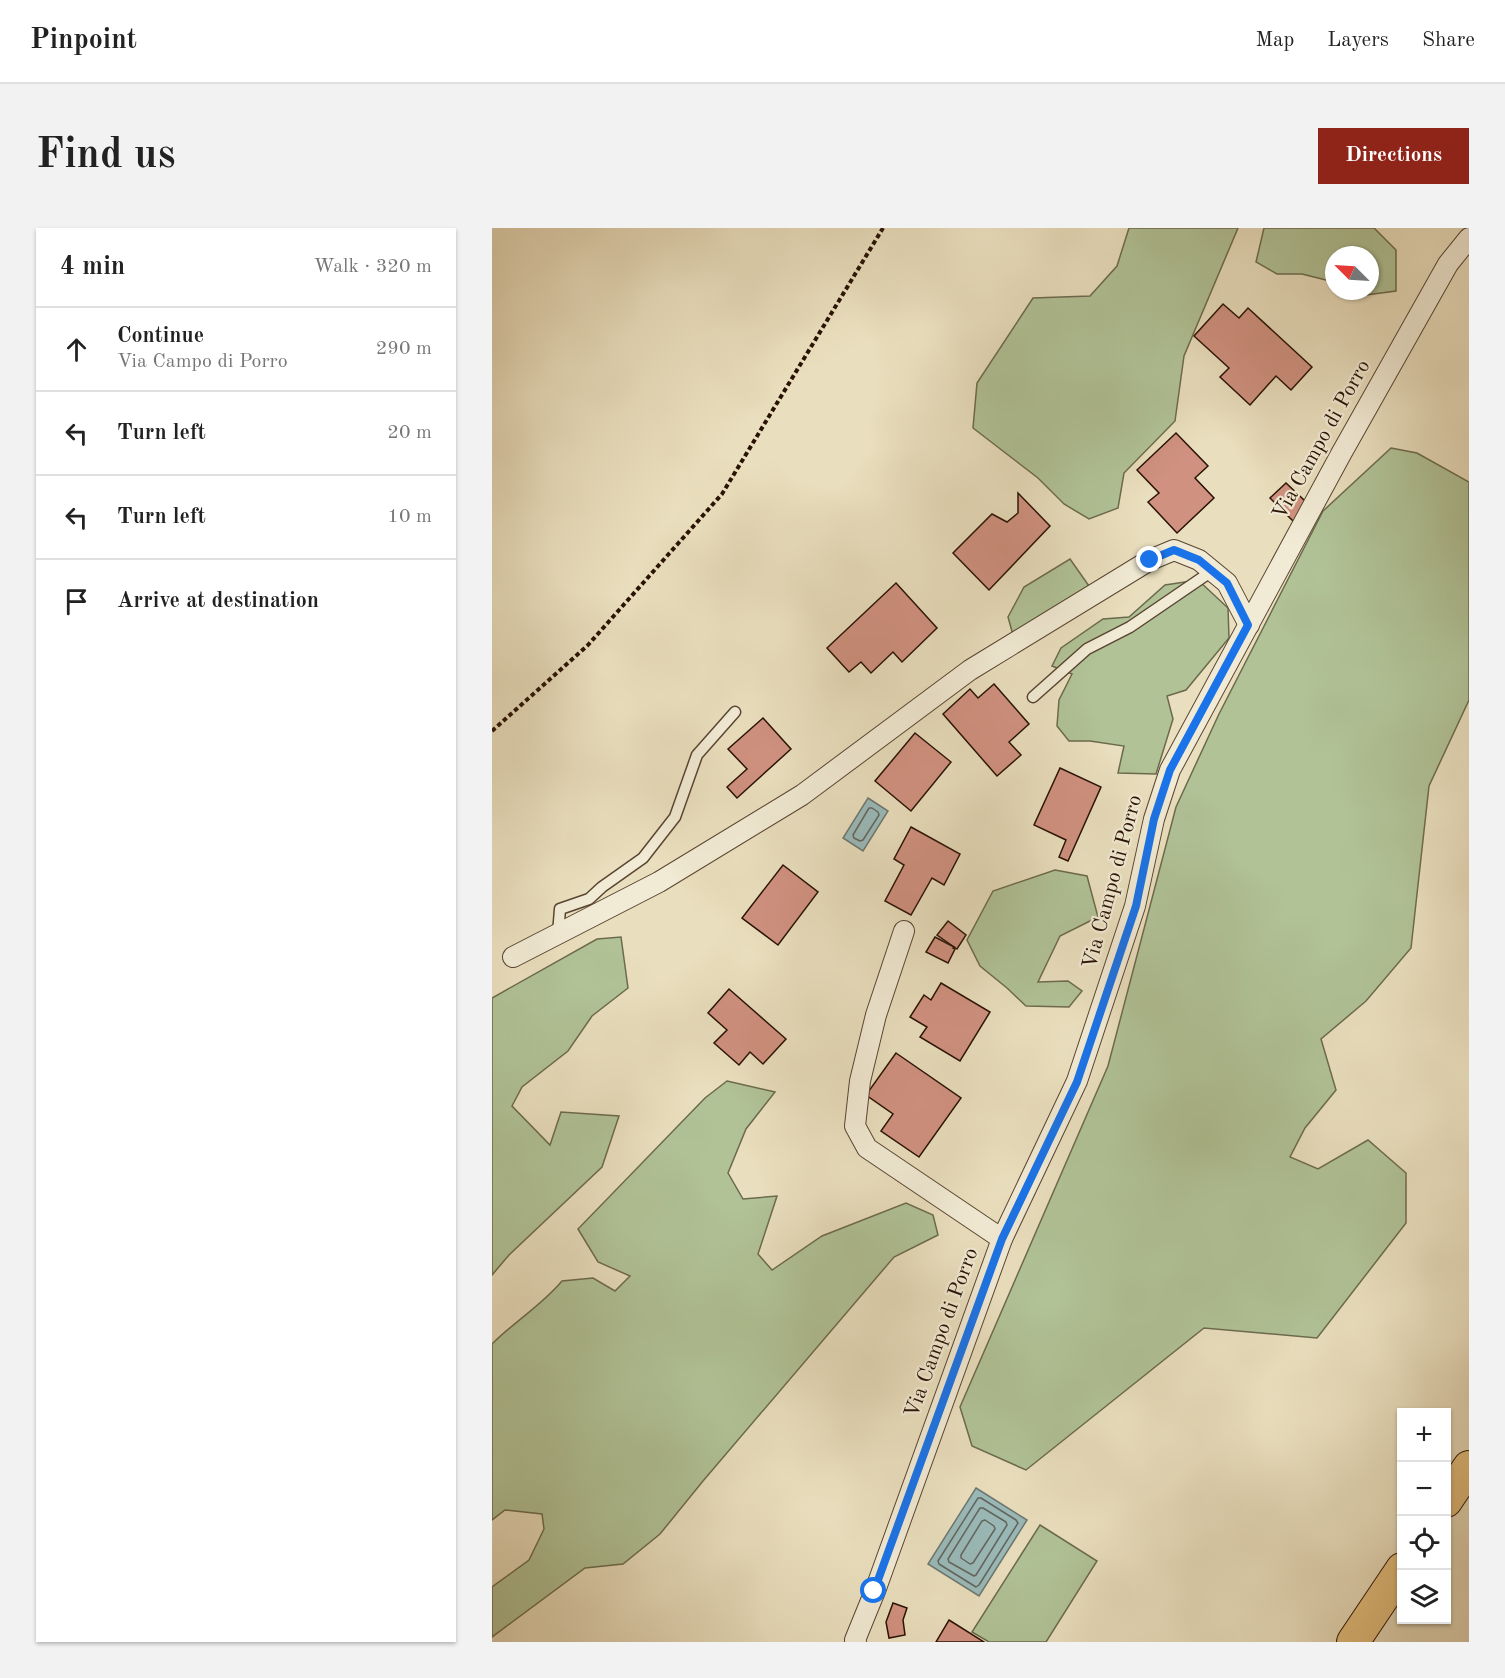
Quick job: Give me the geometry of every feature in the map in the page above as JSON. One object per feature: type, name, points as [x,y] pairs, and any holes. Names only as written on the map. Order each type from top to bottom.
[{"type":"main road","points":[[1451,1494],[1469,1467]]},
{"type":"main road","points":[[1353,1642],[1400,1570]]},
{"type":"street","name":"Via Campo di Porro","points":[[854,1641],[1002,1239],[1077,1082],[1136,906],[1154,819],[1170,770],[1341,454],[1448,264],[1469,238]]},
{"type":"street","points":[[513,957],[659,882],[802,795],[970,670],[1150,560],[1174,550],[1199,560],[1227,583],[1248,625]]},
{"type":"street","points":[[904,931],[876,1015],[860,1081],[855,1126],[867,1148],[1002,1239]]},
{"type":"lane","points":[[1033,698],[1087,649],[1130,627],[1212,571]]},
{"type":"lane","points":[[558,934],[560,909],[589,899],[643,858],[650,850],[675,817],[697,755],[735,712]]},
{"type":"path","points":[[492,731],[588,645],[722,494],[883,228]]},
{"type":"green space","points":[[1129,228],[1238,228],[1184,356],[1175,421],[1124,473],[1118,508],[1089,519],[1064,504],[1038,478],[973,428],[977,383],[1033,298],[1090,296],[1117,266]]},
{"type":"green space","points":[[1264,228],[1374,228],[1396,250],[1396,291],[1379,293],[1379,246],[1325,246],[1325,280],[1302,274],[1277,274],[1256,262]]},
{"type":"green space","points":[[1391,448],[1417,453],[1469,482],[1469,700],[1429,786],[1411,948],[1366,1001],[1321,1039],[1336,1090],[1305,1128],[1290,1157],[1318,1169],[1368,1140],[1406,1173],[1406,1223],[1317,1338],[1204,1328],[1026,1470],[972,1446],[960,1407],[1108,1066],[1176,807],[1219,714],[1323,511]]},
{"type":"green space","points":[[1070,559],[1089,586],[1065,613],[1013,635],[1008,617],[1024,587]]},
{"type":"green space","points":[[1198,580],[1228,608],[1229,638],[1186,690],[1167,696],[1173,719],[1156,774],[1118,773],[1124,746],[1090,741],[1069,741],[1057,726],[1059,700],[1072,674],[1052,666],[1061,648],[1103,619],[1129,617],[1165,585]]},
{"type":"green space","points":[[1055,870],[1087,876],[1098,917],[1060,936],[1038,982],[1068,981],[1082,991],[1069,1007],[1026,1006],[980,966],[967,940],[993,891]]},
{"type":"green space","points":[[621,937],[628,988],[592,1016],[568,1051],[522,1087],[512,1106],[550,1145],[561,1112],[619,1116],[602,1167],[509,1255],[492,1275],[492,998],[597,939]]},
{"type":"green space","points":[[727,1081],[775,1092],[746,1129],[728,1173],[743,1199],[777,1196],[758,1254],[772,1270],[822,1236],[906,1203],[933,1215],[938,1235],[894,1257],[660,1534],[623,1564],[585,1568],[492,1637],[492,1587],[529,1560],[544,1529],[542,1514],[505,1510],[492,1520],[492,1344],[546,1298],[562,1281],[593,1278],[615,1291],[630,1276],[598,1262],[578,1229],[705,1098]]},
{"type":"green space","points":[[1040,1525],[1097,1561],[1046,1642],[989,1642],[972,1632]]},
{"type":"water","points":[[868,798],[888,811],[863,851],[843,838]]},
{"type":"water","points":[[976,1488],[1027,1520],[979,1596],[928,1564]]},
{"type":"building","points":[[1223,304],[1239,318],[1248,308],[1312,367],[1291,390],[1276,376],[1250,405],[1220,377],[1229,368],[1194,336]]},
{"type":"building","points":[[1176,433],[1208,466],[1195,478],[1214,498],[1177,533],[1148,502],[1159,493],[1137,470]]},
{"type":"building","points":[[1286,483],[1305,501],[1294,522],[1270,498]]},
{"type":"building","points":[[1018,493],[1050,526],[989,590],[953,553],[992,514],[1007,522],[1018,513]]},
{"type":"building","points":[[896,583],[937,628],[902,662],[893,652],[871,673],[861,662],[849,672],[827,648]]},
{"type":"building","points":[[994,684],[1029,724],[1009,742],[1021,755],[997,776],[943,714],[970,689],[978,698]]},
{"type":"building","points":[[763,718],[791,749],[737,798],[727,787],[747,769],[728,749]]},
{"type":"building","points":[[915,733],[951,762],[911,811],[875,781]]},
{"type":"building","points":[[1060,768],[1101,787],[1068,861],[1059,857],[1066,840],[1034,825]]},
{"type":"building","points":[[911,827],[960,854],[944,885],[932,878],[911,915],[885,901],[904,865],[894,859]]},
{"type":"building","points":[[783,865],[818,892],[778,945],[742,918]]},
{"type":"building","points":[[948,921],[966,935],[957,949],[937,935]]},
{"type":"building","points":[[935,937],[955,949],[948,963],[926,952]]},
{"type":"building","points":[[941,983],[990,1012],[960,1061],[920,1037],[927,1027],[910,1017],[924,995],[931,1000]]},
{"type":"building","points":[[729,989],[786,1039],[763,1064],[750,1052],[739,1065],[714,1043],[727,1030],[708,1013]]},
{"type":"building","points":[[896,1053],[961,1098],[919,1157],[881,1131],[893,1114],[866,1095]]},
{"type":"building","points":[[893,1603],[907,1608],[903,1620],[905,1635],[889,1638],[886,1622]]},
{"type":"building","points":[[949,1620],[984,1642],[936,1642]]},
{"type":"route","points":[[874,1591],[1002,1239],[1077,1082],[1136,906],[1154,819],[1170,770],[1248,625],[1227,583],[1199,560],[1174,550],[1150,560]]}]
